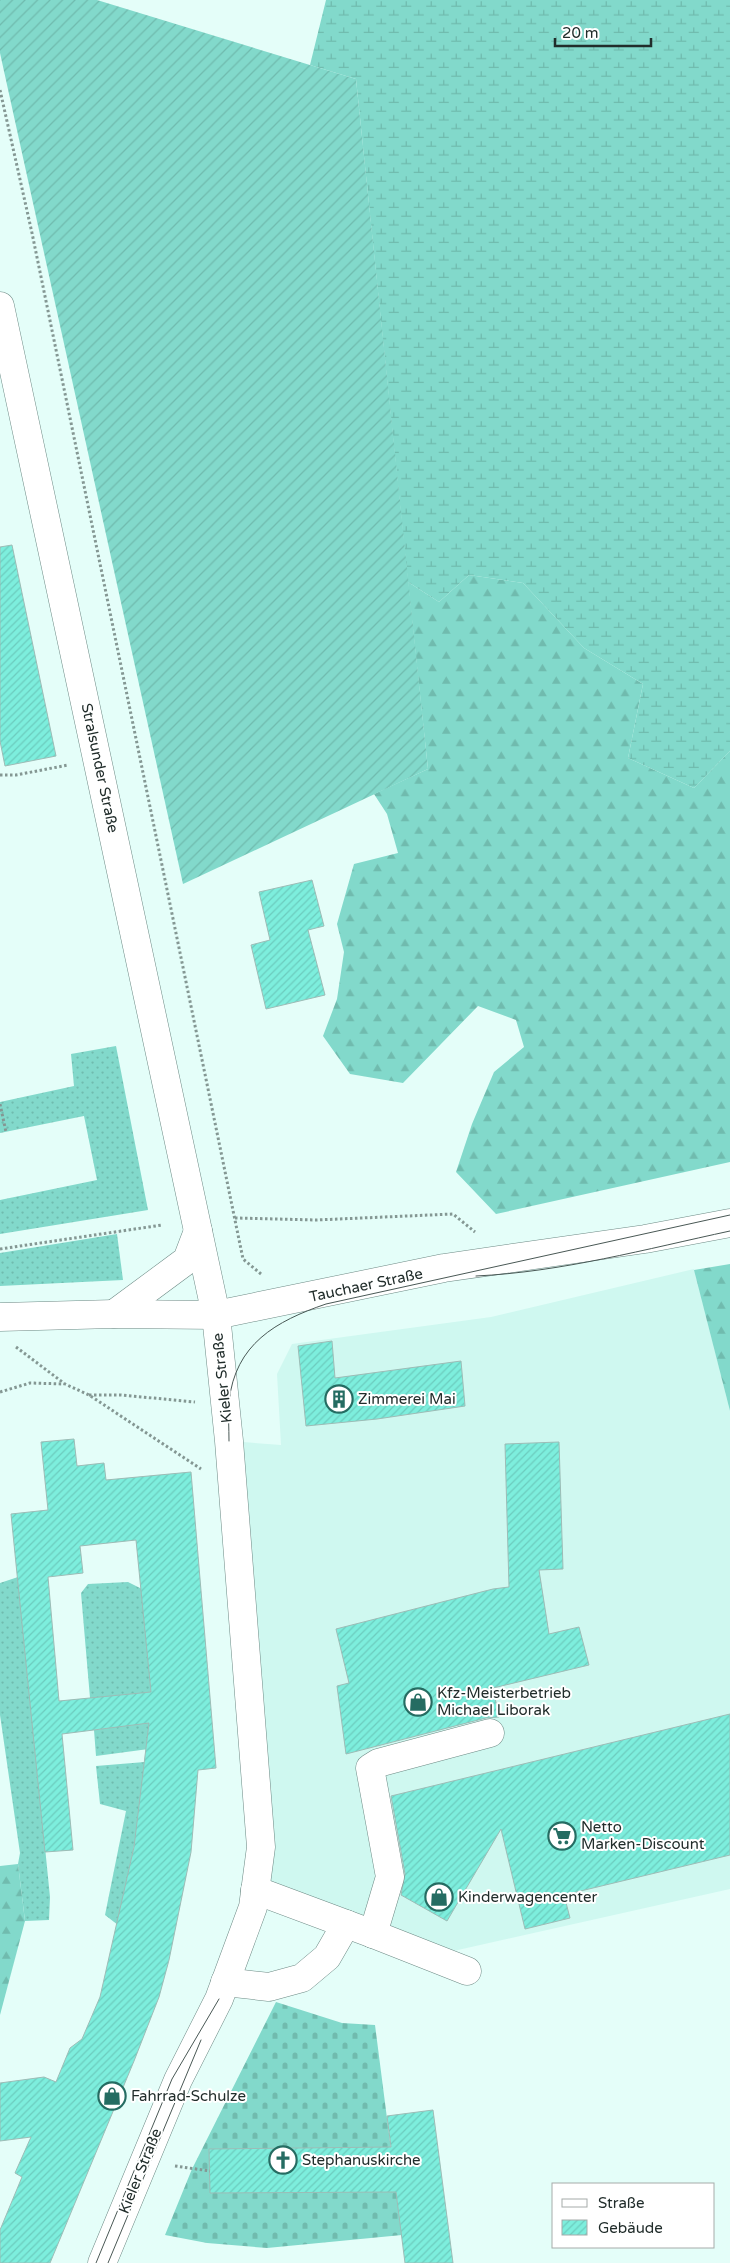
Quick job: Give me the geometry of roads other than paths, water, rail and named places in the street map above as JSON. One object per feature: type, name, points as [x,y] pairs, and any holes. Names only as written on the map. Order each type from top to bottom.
[{"type":"main road","name":"Stralsunder Straße","points":[[0,310],[98,758],[216,1315]]},
{"type":"main road","name":"Tauchaer Straße","points":[[0,1317],[114,1314],[216,1315],[444,1268],[645,1240],[730,1223]]},
{"type":"main road","points":[[114,1314],[187,1260],[198,1231]]},
{"type":"main road","name":"Kieler Straße","points":[[102,2263],[178,2080],[222,1990],[253,1907],[261,1847],[229,1441],[216,1315]]},
{"type":"main road","points":[[373,1934],[390,1877],[370,1768],[378,1763],[490,1733]]},
{"type":"main road","points":[[255,1890],[466,1971]]},
{"type":"main road","points":[[222,1990],[269,1987],[302,1978],[326,1957],[346,1924]]},
{"type":"tram line","points":[[229,1441],[229,1402],[233,1382],[240,1365],[249,1350],[261,1338],[291,1318],[326,1304],[730,1215]]},
{"type":"tram line","points":[[476,1276],[508,1274],[572,1265],[730,1231]]},
{"type":"tram line","points":[[96,2263],[172,2079],[219,1999]]},
{"type":"tram line","points":[[108,2263],[201,2040]]},
{"type":"place","name":"Zimmerei Mai","points":[[339,1399]]},
{"type":"place","name":"Kfz-Meisterbetrieb Michael Liborak","points":[[418,1702]]},
{"type":"place","name":"Netto Marken-Discount","points":[[562,1836]]},
{"type":"place","name":"Kinderwagencenter","points":[[439,1897]]},
{"type":"place","name":"Fahrrad-Schulze","points":[[112,2096]]},
{"type":"place","name":"Stephanuskirche","points":[[283,2160]]}]
